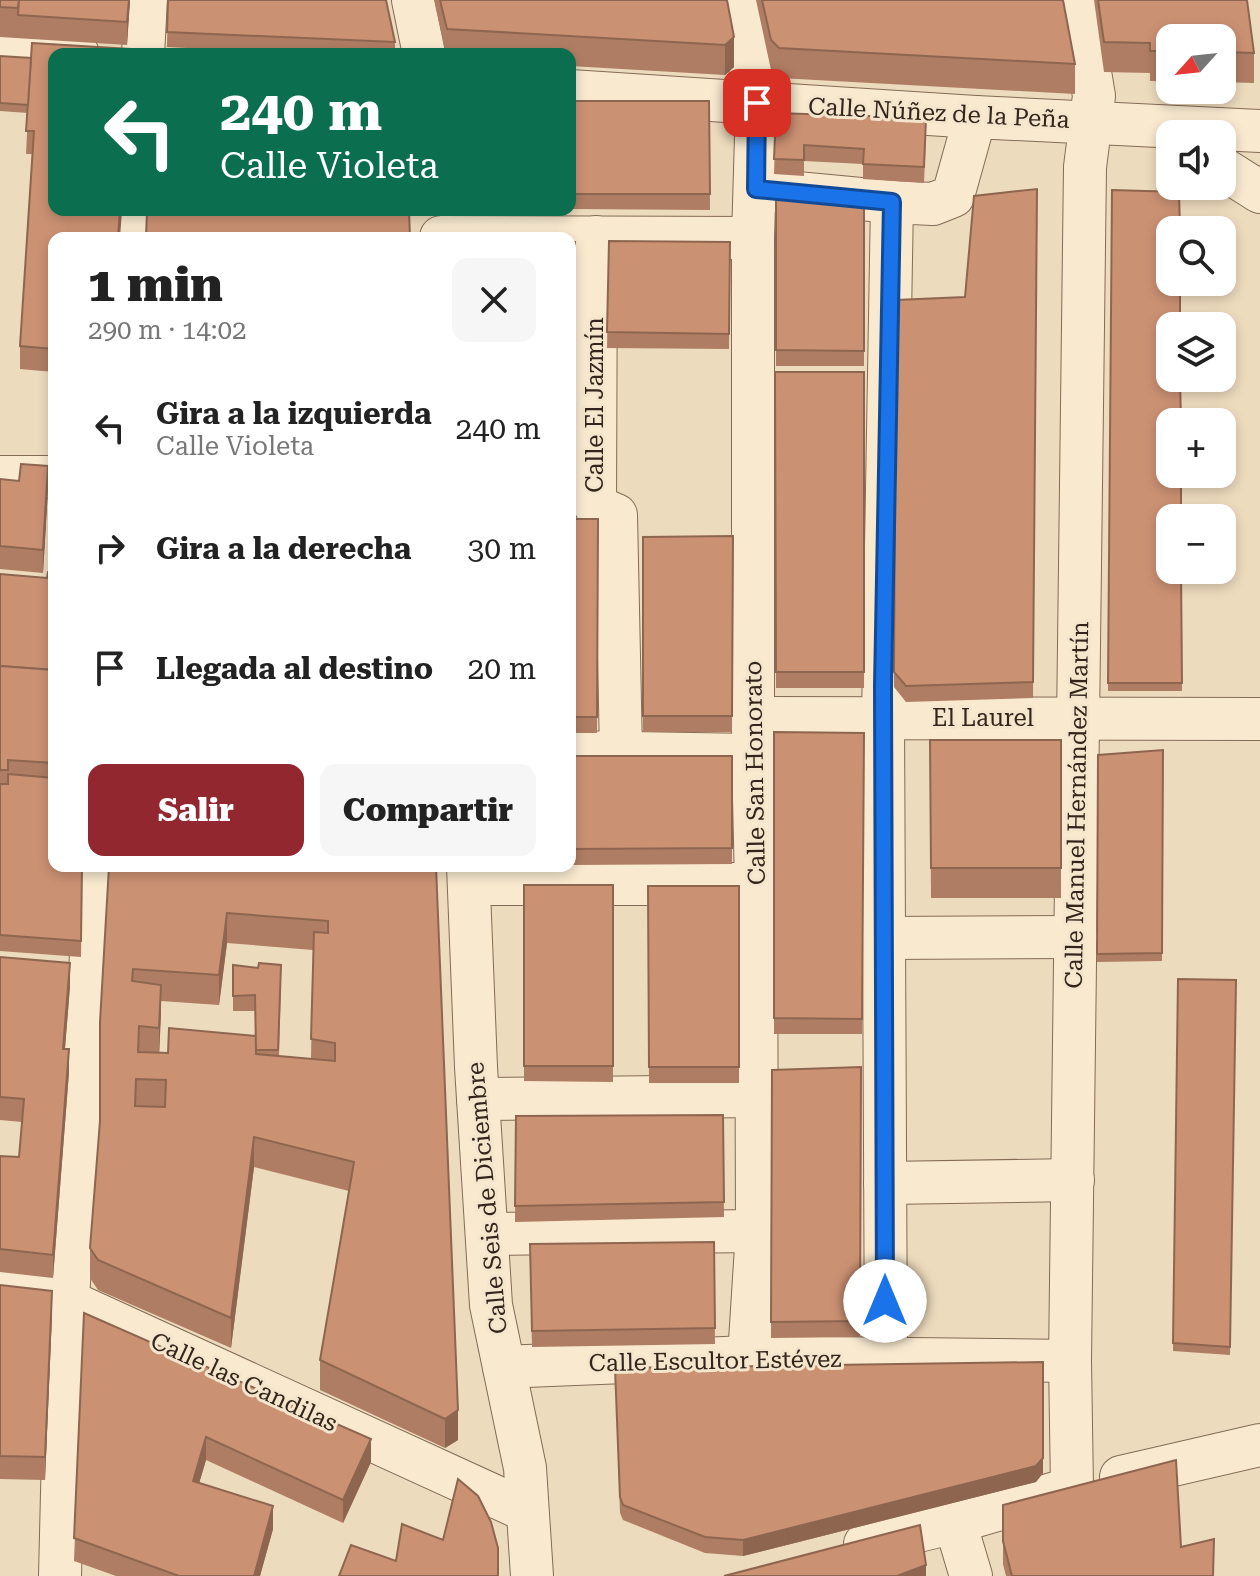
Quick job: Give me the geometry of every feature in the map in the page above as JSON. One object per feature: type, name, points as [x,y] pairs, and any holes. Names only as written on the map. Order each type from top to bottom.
[{"type":"street","points":[[143,48],[146,0]]},
{"type":"street","points":[[413,0],[423,48]]},
{"type":"street","name":"Calle San Honorato","points":[[737,0],[757,103],[753,238],[769,376],[754,736],[757,1231],[749,1357]]},
{"type":"street","name":"Calle Manuel Hernández Martín","points":[[1072,1488],[1070,1361],[1085,167],[1094,96],[1078,0]]},
{"type":"street","points":[[0,49],[48,52]]},
{"type":"street","name":"Calle Núñez de la Peña","points":[[576,91],[975,117],[1260,131]]},
{"type":"street","points":[[756,189],[933,204],[953,196],[975,117]]},
{"type":"street","points":[[1085,167],[1156,143]]},
{"type":"street","points":[[1236,177],[1260,192]]},
{"type":"street","points":[[886,1359],[883,719],[874,376],[892,202]]},
{"type":"street","points":[[576,237],[753,238]]},
{"type":"street","name":"Calle El Jazmín","points":[[596,237],[582,506],[616,515],[621,751]]},
{"type":"street","points":[[0,477],[48,477]]},
{"type":"street","name":"El Laurel","points":[[576,752],[621,751],[883,719],[1260,719]]},
{"type":"street","points":[[60,1576],[76,966],[96,872]]},
{"type":"street","points":[[469,875],[756,884]]},
{"type":"street","name":"Calle Seis de Diciembre","points":[[469,875],[478,1099],[492,1315],[522,1452],[527,1511],[538,1570]]},
{"type":"street","points":[[884,938],[1076,937]]},
{"type":"street","points":[[478,1099],[756,1096]]},
{"type":"street","points":[[885,1183],[1073,1180]]},
{"type":"street","points":[[487,1234],[757,1231]]},
{"type":"street","name":"Calle las Candilas","points":[[0,1290],[68,1301],[527,1511]]},
{"type":"street","name":"Calle Escultor Estévez","points":[[504,1367],[749,1357],[1070,1361]]},
{"type":"street","points":[[821,1555],[955,1522],[1072,1488],[1260,1445]]},
{"type":"street","points":[[955,1522],[971,1576]]},
{"type":"building","points":[[0,0],[19,0],[18,8],[0,7]]},
{"type":"building","points":[[19,0],[129,0],[127,22],[18,15]]},
{"type":"building","points":[[168,0],[386,0],[395,42],[167,32]]},
{"type":"building","points":[[440,0],[727,0],[734,37],[725,45],[447,29]]},
{"type":"building","points":[[762,0],[1063,0],[1075,64],[779,48],[771,40]]},
{"type":"building","points":[[1098,0],[1247,0],[1254,53],[1236,52],[1236,24],[1156,24],[1156,51],[1150,51],[1150,43],[1104,42]]},
{"type":"building","points":[[32,43],[114,48],[48,48],[48,216],[120,216],[118,232],[48,232],[48,348],[20,346],[34,131],[26,131]]},
{"type":"building","points":[[0,56],[31,58],[28,105],[0,103]]},
{"type":"building","points":[[576,101],[709,101],[710,194],[576,194]]},
{"type":"building","points":[[776,113],[926,118],[924,167],[863,164],[864,149],[804,145],[804,160],[774,159]]},
{"type":"building","points":[[1037,189],[1033,682],[906,686],[894,672],[896,300],[965,297],[974,196]]},
{"type":"building","points":[[1112,190],[1156,191],[1156,200],[1179,200],[1180,216],[1156,216],[1156,296],[1180,296],[1180,312],[1156,312],[1156,392],[1180,392],[1181,408],[1156,408],[1156,488],[1181,488],[1181,504],[1156,504],[1156,584],[1181,584],[1182,683],[1108,683]]},
{"type":"building","points":[[776,200],[864,200],[864,351],[776,350]]},
{"type":"building","points":[[147,216],[409,216],[410,232],[146,232]]},
{"type":"building","points":[[609,241],[730,242],[729,334],[607,332]]},
{"type":"building","points":[[775,372],[864,372],[864,672],[776,672]]},
{"type":"building","points":[[21,464],[48,466],[43,550],[0,546],[0,479],[19,481]]},
{"type":"building","points":[[576,519],[598,519],[597,717],[576,717]]},
{"type":"building","points":[[733,536],[732,716],[643,716],[643,537]]},
{"type":"building","points":[[48,572],[48,670],[0,666],[0,574],[47,578]]},
{"type":"building","points":[[0,666],[48,670],[48,763],[8,760],[8,770],[0,770]]},
{"type":"building","points":[[774,732],[864,733],[862,1019],[774,1018]]},
{"type":"building","points":[[930,740],[1061,740],[1061,868],[931,868]]},
{"type":"building","points":[[1163,750],[1162,953],[1097,954],[1098,755]]},
{"type":"building","points":[[576,756],[732,756],[732,848],[576,849]]},
{"type":"building","points":[[8,774],[48,777],[48,872],[82,872],[81,941],[0,935],[0,784],[8,784]]},
{"type":"building","points":[[109,872],[436,872],[458,1410],[445,1419],[320,1360],[354,1162],[254,1137],[231,1318],[98,1260],[90,1248],[100,1121],[100,1022]],"holes":[[[227,913],[328,921],[328,933],[314,932],[311,1039],[335,1043],[335,1061],[256,1054],[256,1036],[169,1028],[168,1053],[138,1052],[139,1026],[159,1028],[161,985],[132,981],[133,969],[219,975]],[[136,1079],[166,1080],[165,1107],[135,1106]]]},
{"type":"building","points":[[524,885],[613,885],[613,1066],[524,1066]]},
{"type":"building","points":[[648,886],[739,886],[739,1067],[649,1067]]},
{"type":"building","points":[[0,957],[70,963],[63,1049],[69,1049],[53,1255],[0,1249],[0,1156],[19,1157],[24,1099],[0,1097]]},
{"type":"building","points":[[259,963],[281,965],[278,1050],[256,1050],[255,995],[233,996],[233,965],[258,968]]},
{"type":"building","points":[[1178,979],[1236,980],[1230,1347],[1173,1343]]},
{"type":"building","points":[[861,1067],[860,1321],[771,1322],[772,1070]]},
{"type":"building","points":[[723,1115],[724,1202],[515,1206],[516,1116]]},
{"type":"building","points":[[714,1242],[715,1328],[532,1331],[530,1244]]},
{"type":"building","points":[[0,1285],[52,1291],[45,1457],[0,1456]]},
{"type":"building","points":[[84,1313],[371,1439],[343,1500],[206,1437],[193,1481],[273,1506],[254,1576],[179,1576],[74,1538]]},
{"type":"building","points":[[1043,1362],[1043,1458],[1036,1466],[743,1540],[705,1537],[623,1505],[620,1497],[615,1368]]},
{"type":"building","points":[[1176,1460],[1181,1547],[1214,1539],[1213,1576],[1012,1576],[1003,1541],[1003,1505]]},
{"type":"building","points":[[458,1479],[478,1496],[491,1522],[498,1548],[498,1576],[339,1576],[351,1545],[396,1561],[402,1524],[443,1540]]},
{"type":"building","points":[[920,1525],[926,1565],[897,1576],[724,1576]]},
{"type":"route","points":[[757,103],[756,189],[892,202],[883,686],[885,1301]]}]
